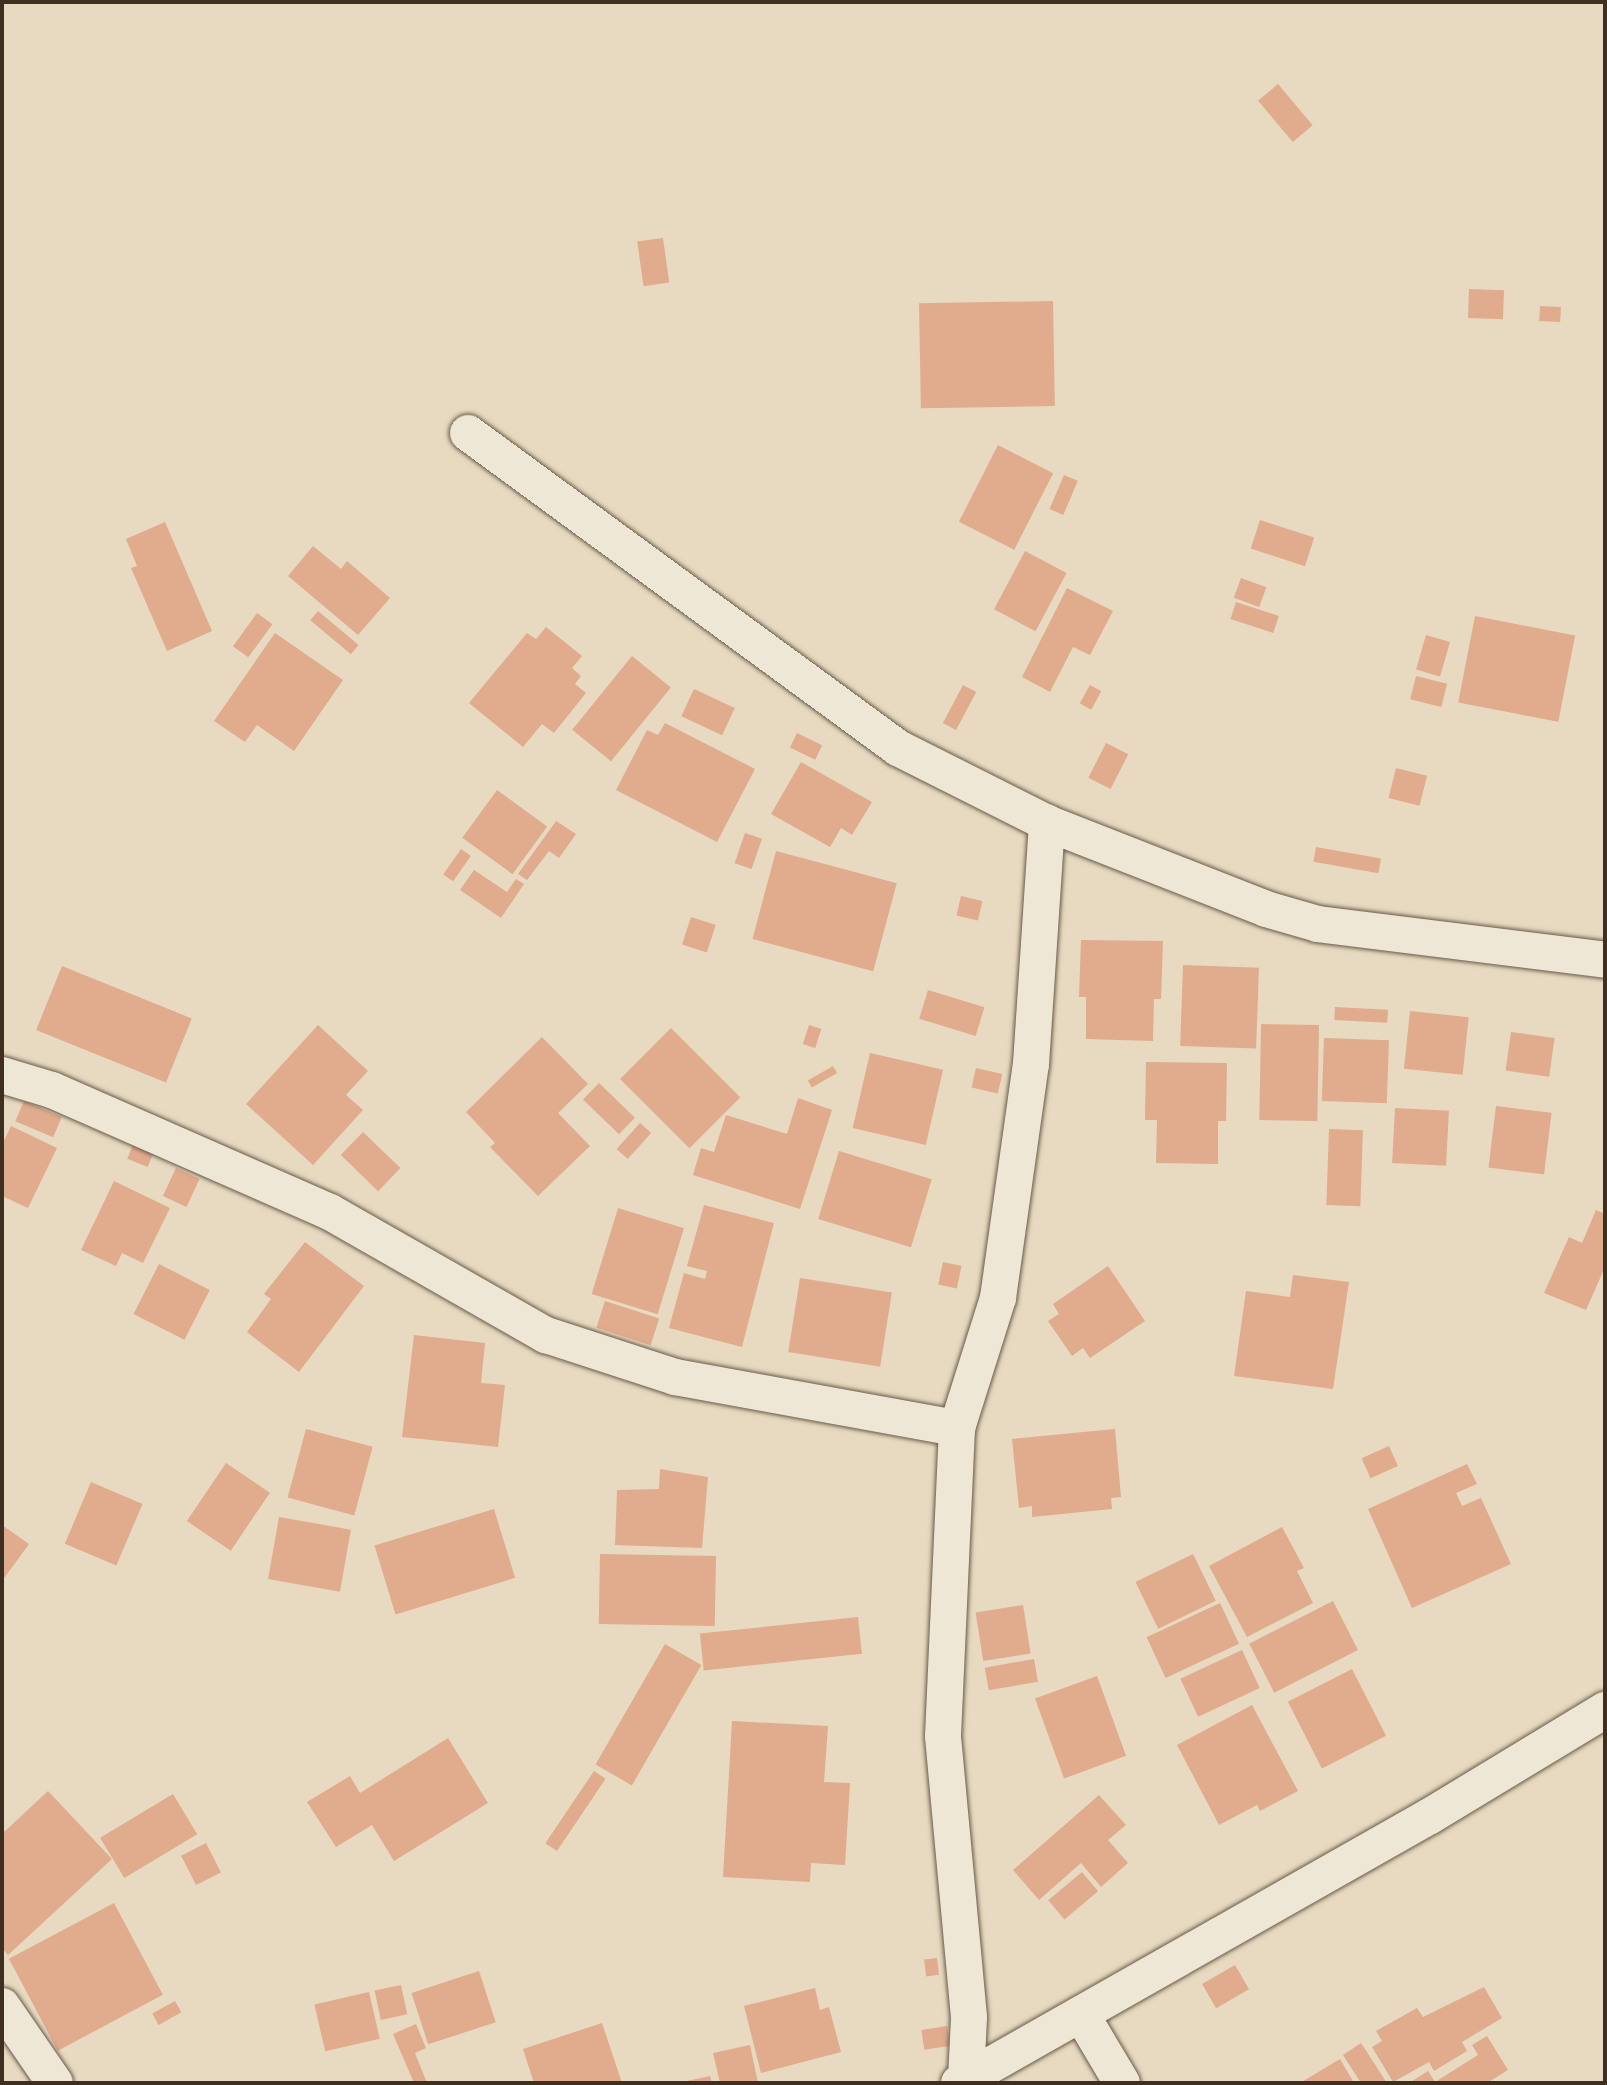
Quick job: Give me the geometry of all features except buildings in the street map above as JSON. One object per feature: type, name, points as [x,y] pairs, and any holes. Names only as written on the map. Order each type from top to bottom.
[{"type":"street","points":[[468,433],[898,748],[1047,823],[1266,909],[1318,924],[1605,960]]},
{"type":"street","points":[[962,2081],[969,2017],[943,1736],[957,1428],[998,1298],[1031,1064],[1047,823]]},
{"type":"street","points":[[2,1075],[52,1090],[330,1212],[546,1335],[675,1377],[957,1428]]},
{"type":"street","points":[[962,2081],[1430,1816],[1605,1710]]},
{"type":"street","points":[[2,2006],[55,2083]]},
{"type":"street","points":[[1081,2014],[1122,2083]]}]
